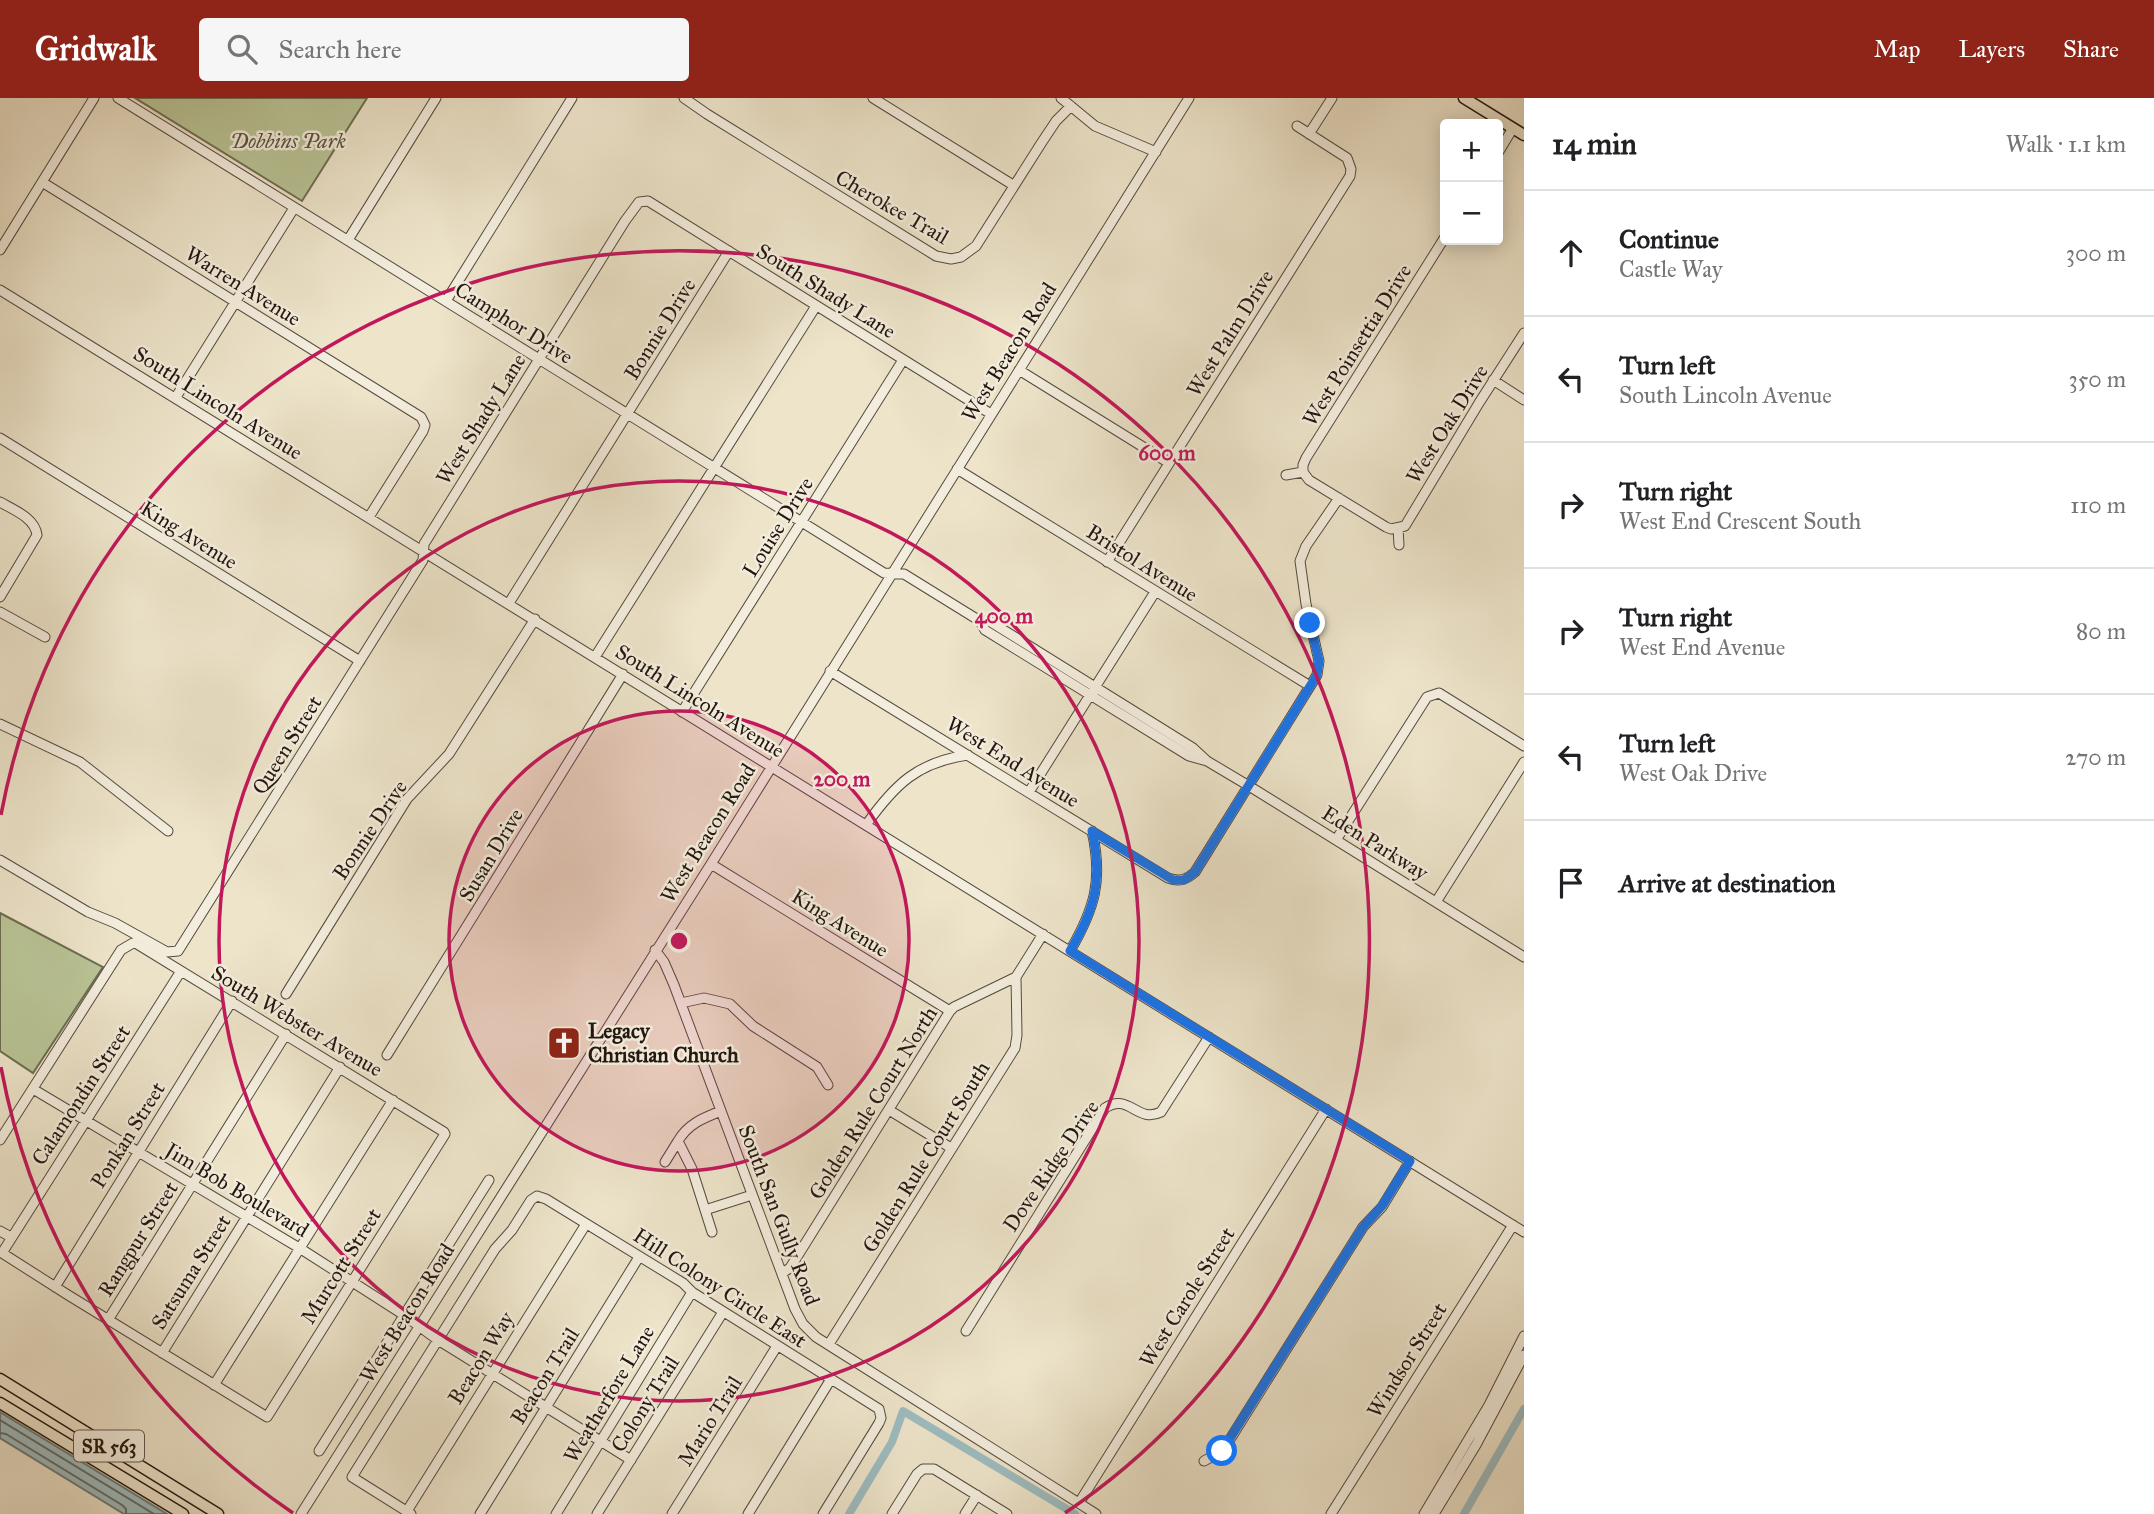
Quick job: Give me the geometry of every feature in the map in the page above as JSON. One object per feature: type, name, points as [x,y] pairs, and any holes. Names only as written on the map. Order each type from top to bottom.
[{"type":"main road","points":[[1464,98],[1524,135]]},
{"type":"main road","name":"SR 563","points":[[0,1378],[218,1514]]},
{"type":"main road","name":"SR 563","points":[[0,1403],[183,1514]]},
{"type":"street","points":[[0,250],[94,98]]},
{"type":"street","name":"Camphor Drive","points":[[118,98],[884,573],[892,573]]},
{"type":"street","points":[[348,240],[436,98]]},
{"type":"street","points":[[446,301],[571,101],[560,98]]},
{"type":"street","name":"Cherokee Trail","points":[[684,98],[936,256],[951,259],[961,257],[972,250],[1056,121],[1071,106]]},
{"type":"street","points":[[698,107],[703,98]]},
{"type":"street","points":[[873,98],[1013,186]]},
{"type":"street","points":[[1062,98],[1095,126],[1156,152]]},
{"type":"street","name":"West Beacon Road","points":[[301,1514],[1189,98]]},
{"type":"street","points":[[1309,134],[1332,98]]},
{"type":"street","name":"West Palm Drive","points":[[1107,562],[1350,176],[1350,163],[1347,158],[1297,126]]},
{"type":"street","points":[[1503,145],[1513,128]]},
{"type":"street","name":"Warren Avenue","points":[[42,183],[421,417],[424,422],[423,430],[369,517]]},
{"type":"street","name":"South Shady Lane","points":[[642,201],[648,201],[991,414]]},
{"type":"street","name":"West Shady Lane","points":[[425,552],[424,544],[629,215],[642,201]]},
{"type":"street","points":[[176,397],[294,208]]},
{"type":"street","name":"West Poinsettia Drive","points":[[1303,472],[1306,458],[1440,245]]},
{"type":"street","name":"Bonnie Drive","points":[[509,603],[729,251]]},
{"type":"street","name":"South Lincoln Avenue","points":[[0,290],[1524,1232]]},
{"type":"street","points":[[595,657],[816,306]]},
{"type":"street","name":"West Oak Drive","points":[[1398,528],[1405,526],[1524,333]]},
{"type":"street","name":"Louise Drive","points":[[682,712],[904,360]]},
{"type":"street","points":[[1019,370],[1169,463]]},
{"type":"street","points":[[1493,380],[1524,401]]},
{"type":"street","name":"King Avenue","points":[[0,438],[360,661]]},
{"type":"street","name":"Bristol Avenue","points":[[957,469],[1310,687]]},
{"type":"street","points":[[1286,475],[1303,472],[1309,480],[1386,527],[1398,528],[1399,545]]},
{"type":"street","points":[[1249,786],[1317,675],[1319,661],[1306,604],[1300,561],[1306,546],[1339,498]]},
{"type":"street","points":[[0,502],[31,521],[36,528],[36,539],[0,597]]},
{"type":"street","name":"Queen Street","points":[[0,860],[88,912],[127,929],[167,952],[181,948],[423,560],[425,552]]},
{"type":"street","name":"Eden Parkway","points":[[892,573],[904,574],[980,621],[989,621],[1093,691],[1194,748],[1207,761],[1524,957]]},
{"type":"street","points":[[1029,792],[1155,592]]},
{"type":"street","points":[[0,612],[45,637]]},
{"type":"street","name":"Bonnie Drive","points":[[286,994],[407,799],[449,754],[535,619]]},
{"type":"street","name":"West End Avenue","points":[[830,671],[1168,878],[1179,880],[1195,872],[1249,786]]},
{"type":"street","name":"Susan Drive","points":[[387,1055],[623,674]]},
{"type":"street","points":[[1336,839],[1422,700],[1433,694],[1439,693],[1524,746]]},
{"type":"street","points":[[0,724],[80,762],[168,831]]},
{"type":"street","points":[[866,825],[884,799],[910,775],[930,764],[968,755]]},
{"type":"street","points":[[1436,901],[1524,762]]},
{"type":"street","points":[[1070,951],[1089,917],[1096,892],[1097,864],[1092,831]]},
{"type":"street","name":"King Avenue","points":[[711,863],[950,1012]]},
{"type":"street","points":[[1016,977],[1043,934]]},
{"type":"street","name":"South Webster Avenue","points":[[33,1089],[121,950],[128,944],[137,944],[438,1127],[445,1134]]},
{"type":"street","name":"South San Gully Road","points":[[655,950],[664,962],[681,1003],[795,1309],[803,1324],[829,1345],[1096,1514]]},
{"type":"street","name":"Calamondin Street","points":[[11,1237],[181,971]]},
{"type":"street","name":"Golden Rule Court North","points":[[782,1273],[790,1268],[950,1012],[954,1007],[1016,977]]},
{"type":"street","name":"Golden Rule Court South","points":[[829,1345],[1015,1048],[1016,977]]},
{"type":"street","points":[[681,1003],[704,998],[730,1004],[753,1026],[817,1067],[828,1085]]},
{"type":"street","name":"Ponkan Street","points":[[55,1287],[232,1002]]},
{"type":"street","name":"Rangpur Street","points":[[108,1320],[286,1034]]},
{"type":"street","name":"Dove Ridge Drive","points":[[966,1331],[1105,1108],[1111,1104],[1122,1103],[1145,1116],[1161,1112],[1209,1037]]},
{"type":"street","name":"Satsuma Street","points":[[162,1353],[340,1067]]},
{"type":"street","points":[[0,1140],[33,1089]]},
{"type":"street","name":"Jim Bob Boulevard","points":[[33,1089],[301,1249],[438,1340],[631,1460]]},
{"type":"street","points":[[0,1231],[11,1237],[2,1253],[214,1385],[393,1100]]},
{"type":"street","name":"West Carole Street","points":[[1079,1503],[1326,1109]]},
{"type":"street","points":[[889,1110],[951,1148]]},
{"type":"street","points":[[665,1162],[682,1133],[697,1120],[721,1111]]},
{"type":"street","name":"Murcott Street","points":[[214,1385],[267,1418],[445,1134]]},
{"type":"street","points":[[678,1141],[692,1169],[712,1232]]},
{"type":"street","points":[[1204,1461],[1222,1451],[1227,1444],[1363,1227],[1382,1206],[1410,1161]]},
{"type":"street","points":[[320,1451],[489,1180]]},
{"type":"street","points":[[705,1210],[752,1195]]},
{"type":"street","name":"Hill Colony Circle East","points":[[438,1340],[495,1249],[512,1230],[531,1200],[537,1196],[546,1199],[879,1409],[879,1423],[823,1514]]},
{"type":"street","name":"Beacon Way","points":[[409,1513],[492,1373],[586,1224]]},
{"type":"street","name":"Windsor Street","points":[[1331,1514],[1513,1225]]},
{"type":"street","name":"Beacon Trail","points":[[480,1514],[639,1257]]},
{"type":"street","name":"Weatherfore Lane","points":[[556,1514],[692,1292]]},
{"type":"street","name":"Colony Trail","points":[[597,1514],[723,1312]]},
{"type":"street","points":[[1424,1514],[1489,1405],[1524,1336]]},
{"type":"street","points":[[409,1513],[352,1476],[438,1340]]},
{"type":"street","name":"Mario Trail","points":[[672,1514],[777,1346]]},
{"type":"street","points":[[1434,1514],[1482,1434],[1524,1356]]},
{"type":"street","points":[[748,1514],[831,1379]]},
{"type":"street","points":[[892,1514],[917,1474],[929,1468],[1007,1514]]},
{"type":"street","points":[[965,1514],[977,1495]]},
{"type":"green space","name":"Dobbins Park","points":[[135,98],[367,98],[302,201]]},
{"type":"green space","points":[[0,913],[103,967],[33,1073],[0,1051]]},
{"type":"water","points":[[0,1412],[167,1514],[124,1514],[0,1438]]},
{"type":"waterway","points":[[1464,1514],[1524,1409]]},
{"type":"waterway","points":[[849,1514],[892,1442],[903,1411],[1075,1514]]},
{"type":"place","name":"Legacy Christian Church","points":[[564,1043]]},
{"type":"route","points":[[1222,1451],[1363,1227],[1382,1206],[1410,1161],[1070,951],[1089,917],[1096,892],[1097,864],[1092,831],[1173,880],[1184,880],[1195,872],[1317,675],[1320,668],[1310,623]]}]
